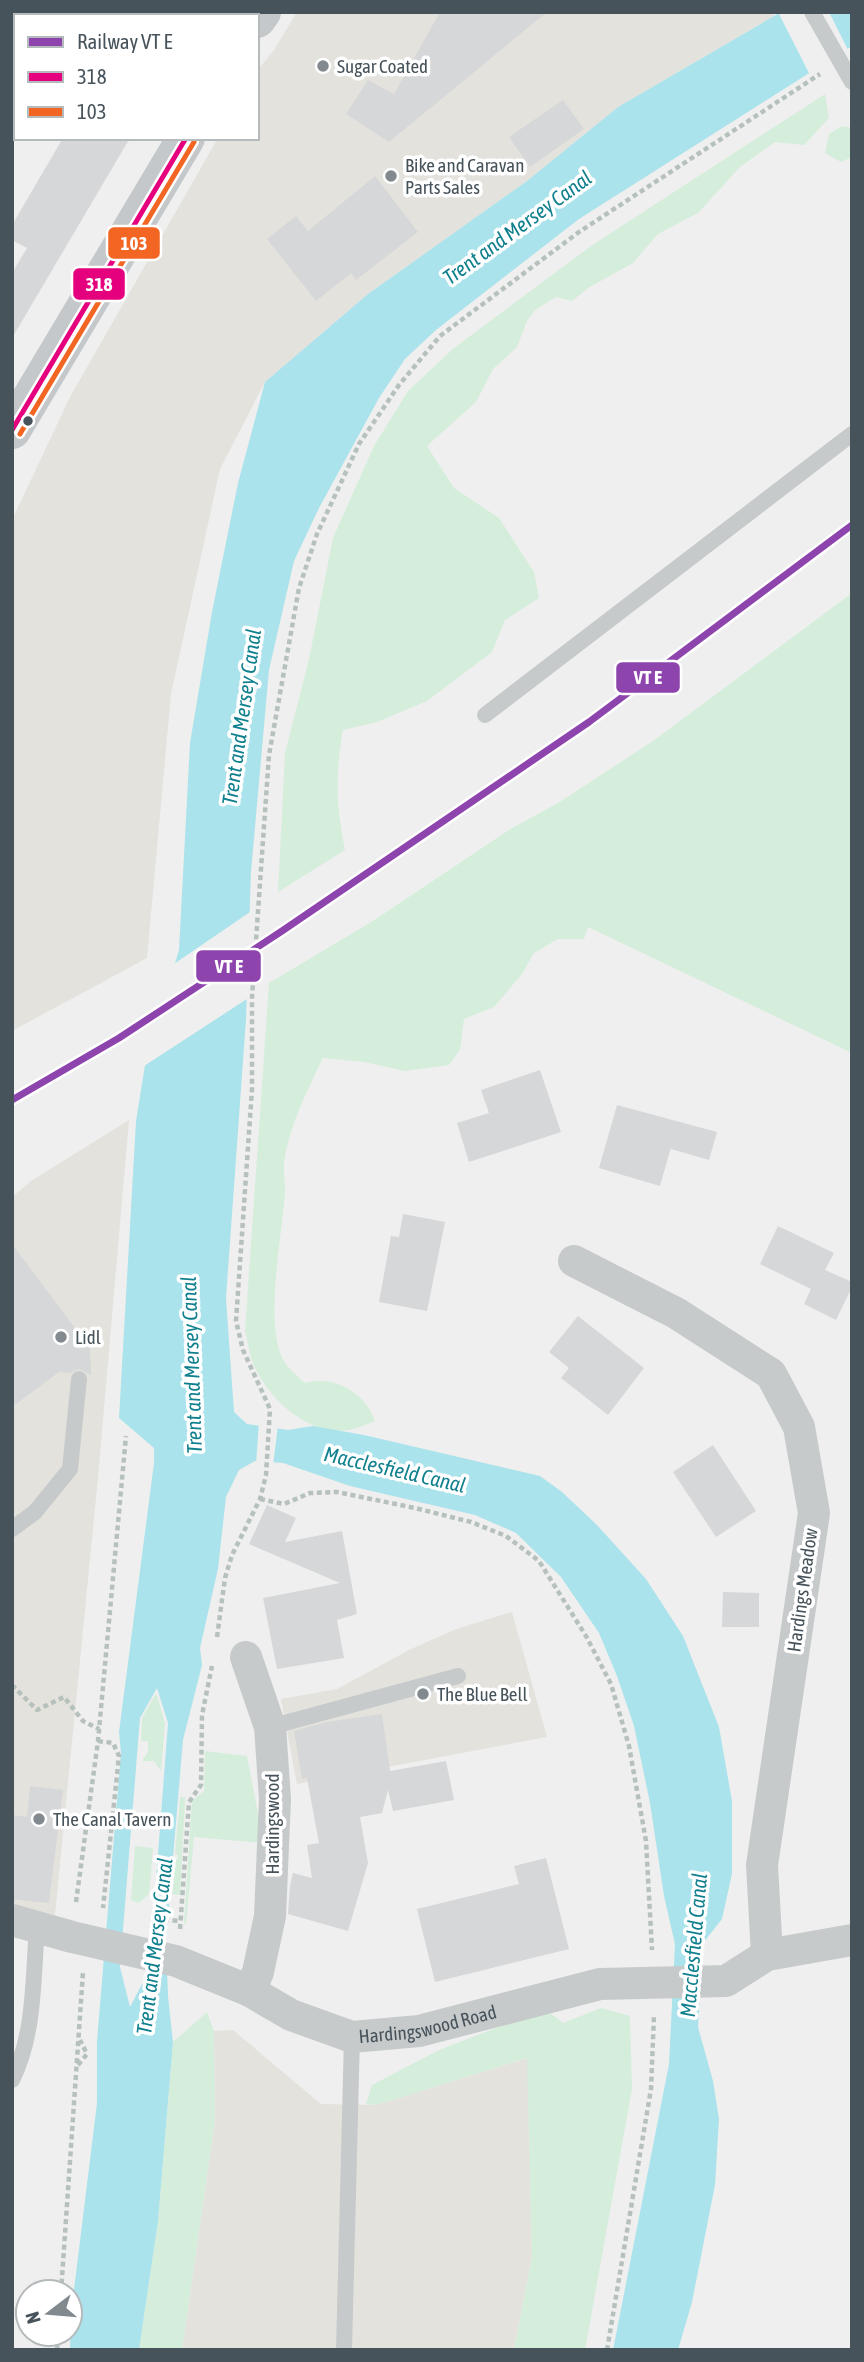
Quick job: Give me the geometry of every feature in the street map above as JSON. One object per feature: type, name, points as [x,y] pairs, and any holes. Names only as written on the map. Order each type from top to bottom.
[{"type":"main road","points":[[12,430],[185,140]]},
{"type":"street","name":"Hardings Meadow","points":[[574,1261],[676,1313],[771,1374],[799,1427],[814,1513],[762,1865],[782,1952]]},
{"type":"street","name":"Hardingswood","points":[[246,1657],[270,1727],[275,1799],[270,1916],[258,1972],[250,1992]]},
{"type":"street","name":"Hardingswood Road","points":[[24,1924],[176,1961],[250,1992],[291,2015],[352,2037],[419,2031],[648,1971],[726,1981],[782,1952],[852,1940]]},
{"type":"lane","points":[[812,12],[850,80]]},
{"type":"lane","points":[[485,715],[852,434]]},
{"type":"lane","points":[[12,1529],[35,1512],[70,1469],[79,1379]]},
{"type":"lane","points":[[270,1727],[458,1676]]},
{"type":"lane","points":[[12,2080],[23,2058],[32,1993],[24,1924]]},
{"type":"lane","points":[[344,2350],[352,2037]]},
{"type":"path","points":[[216,1644],[225,1578],[232,1555],[260,1499],[266,1475],[270,1409],[243,1350],[236,1321],[252,1089],[252,997],[269,755],[299,588],[317,534],[359,444],[400,385],[440,336],[579,232],[830,68]]},
{"type":"path","points":[[62,2278],[78,2065],[79,1939],[126,1436]]},
{"type":"path","points":[[260,1499],[284,1504],[310,1493],[337,1492],[415,1507],[471,1522],[506,1536],[539,1561],[586,1636],[611,1684],[629,1746],[646,1841],[648,1971]]},
{"type":"path","points":[[176,1961],[189,1802],[201,1784],[202,1715],[214,1655]]},
{"type":"path","points":[[12,1685],[37,1710],[64,1697],[83,1721],[99,1729]]},
{"type":"path","points":[[98,1741],[113,1743],[119,1756],[103,1911],[107,1911]]},
{"type":"path","points":[[170,1920],[181,1921]]},
{"type":"path","points":[[607,2350],[651,2090],[654,2012]]},
{"type":"path","points":[[78,2065],[87,2054],[79,2038]]},
{"type":"shaded area","points":[[297,12],[772,12],[774,16],[618,107],[527,181],[368,294],[265,382],[220,469],[171,694],[147,958],[12,1031],[12,520],[70,397],[217,140],[259,140],[259,69],[274,50]]},
{"type":"shaded area","name":"Lidl","points":[[129,1120],[98,1478],[55,1915],[12,1906],[12,1197],[31,1181]]},
{"type":"shaded area","name":"The Blue Bell","points":[[512,1612],[547,1737],[297,1784],[281,1699],[337,1689],[409,1650],[456,1629]]},
{"type":"shaded area","points":[[233,2030],[321,2104],[376,2105],[528,2058],[532,2257],[514,2350],[182,2350],[215,2120],[214,2031]]},
{"type":"green space","points":[[825,94],[829,118],[804,145],[775,142],[740,167],[698,213],[658,234],[633,263],[588,288],[572,301],[556,297],[535,310],[527,321],[517,347],[493,369],[476,402],[427,446],[454,488],[499,518],[534,572],[539,598],[505,620],[492,652],[427,701],[377,722],[343,730],[338,790],[345,850],[278,892],[285,753],[309,659],[333,538],[374,446],[408,391],[454,348],[591,246]]},
{"type":"green space","points":[[842,126],[852,128],[852,157],[841,162],[825,153],[829,134]]},
{"type":"green space","points":[[852,593],[852,1053],[588,927],[584,939],[558,939],[534,953],[522,974],[494,1007],[464,1019],[460,1050],[449,1065],[405,1071],[364,1062],[323,1058],[294,1122],[286,1149],[285,1189],[276,1273],[276,1338],[285,1363],[305,1383],[327,1381],[347,1388],[364,1402],[375,1421],[349,1430],[334,1431],[305,1421],[291,1412],[268,1389],[260,1376],[252,1359],[245,1331],[269,983],[373,921],[512,828],[558,803],[653,741]]},
{"type":"green space","points":[[155,1695],[165,1723],[161,1771],[154,1761],[142,1761],[148,1752],[148,1741],[141,1741],[142,1718]]},
{"type":"green space","points":[[205,1751],[247,1756],[261,1843],[194,1837],[186,1924],[192,1801],[204,1791]]},
{"type":"green space","points":[[180,1797],[185,1797],[185,1801],[180,1895],[172,1894],[175,1859],[178,1859],[175,1854]]},
{"type":"green space","points":[[135,1846],[153,1848],[149,1894],[139,1903],[131,1900]]},
{"type":"green space","points":[[601,2008],[630,2016],[632,2089],[585,2350],[514,2350],[532,2257],[527,2058],[376,2105],[366,2104],[372,2085],[439,2050],[545,2009],[563,2023]]},
{"type":"green space","points":[[207,2012],[214,2031],[215,2120],[182,2350],[139,2350],[158,2221],[173,2042]]},
{"type":"water","points":[[781,12],[852,12],[852,46],[579,219],[436,330],[405,359],[379,398],[319,508],[294,561],[269,670],[251,872],[246,1019],[226,1298],[234,1412],[247,1424],[288,1430],[313,1426],[364,1435],[540,1476],[562,1492],[597,1525],[646,1579],[683,1636],[719,1727],[732,1801],[732,1874],[722,1919],[703,1943],[698,2027],[713,2081],[719,2119],[715,2185],[692,2302],[678,2350],[613,2350],[669,2064],[675,1944],[634,1726],[599,1633],[561,1577],[516,1533],[475,1515],[350,1486],[283,1463],[255,1461],[239,1470],[226,1497],[218,1569],[200,1648],[202,1665],[183,1740],[166,1940],[173,2042],[158,2221],[139,2350],[70,2350],[84,2348],[84,2278],[75,2278],[97,2103],[97,2041],[121,1753],[119,1732],[154,1463],[154,1448],[119,1418],[136,1121],[146,1059],[179,950],[190,743],[212,612],[238,483],[265,382],[368,294],[527,181],[618,107]],"holes":[[[157,1688],[168,1723],[149,1971],[130,2007],[120,1967],[140,1718]]]},
{"type":"pier","points":[[778,12],[829,12],[849,52],[811,77]]},
{"type":"pier","points":[[253,910],[250,997],[141,1068],[171,966]]},
{"type":"pier","points":[[259,1422],[278,1425],[273,1466],[256,1464]]},
{"type":"building","points":[[440,12],[547,12],[389,142],[346,114],[368,80],[394,94]]},
{"type":"building","points":[[563,100],[584,129],[530,167],[509,137]]},
{"type":"building","points":[[62,140],[129,140],[12,338],[12,273],[27,248],[12,240],[12,225]]},
{"type":"building","points":[[375,176],[418,232],[356,280],[351,273],[316,301],[267,239],[296,216],[308,231]]},
{"type":"building","points":[[540,1070],[561,1132],[469,1162],[457,1123],[489,1113],[481,1090]]},
{"type":"building","points":[[617,1105],[717,1132],[709,1160],[671,1147],[660,1186],[599,1168]]},
{"type":"building","points":[[403,1214],[445,1222],[427,1311],[379,1302],[391,1236],[399,1237]]},
{"type":"building","points":[[778,1226],[834,1253],[825,1270],[852,1282],[836,1320],[804,1304],[811,1289],[760,1264]]},
{"type":"building","points":[[12,1244],[90,1348],[91,1375],[79,1369],[70,1373],[59,1372],[12,1407]]},
{"type":"building","points":[[578,1316],[644,1368],[608,1415],[561,1378],[569,1368],[549,1352]]},
{"type":"building","points":[[713,1445],[756,1511],[716,1537],[673,1472]]},
{"type":"building","points":[[267,1505],[296,1518],[285,1542],[342,1531],[357,1614],[337,1620],[344,1658],[277,1669],[263,1598],[340,1583],[249,1544]]},
{"type":"building","points":[[723,1592],[759,1593],[759,1627],[722,1627]]},
{"type":"building","points":[[382,1714],[390,1771],[446,1761],[454,1800],[393,1811],[388,1790],[382,1813],[360,1817],[368,1863],[348,1931],[288,1914],[293,1873],[312,1878],[307,1845],[319,1843],[307,1778],[302,1779],[294,1731],[327,1722]]},
{"type":"building","points":[[30,1786],[63,1790],[49,1903],[12,1899],[12,1815],[27,1817]]},
{"type":"building","points":[[546,1858],[569,1949],[435,1982],[417,1909],[519,1884],[514,1866]]},
{"type":"transit line","name":"318","points":[[12,430],[185,140]]},
{"type":"transit line","name":"103","points":[[20,434],[194,142]]},
{"type":"transit line","points":[[12,1100],[119,1038],[282,931],[589,722],[852,525]]},
{"type":"place","name":"Sugar Coated","points":[[323,66]]},
{"type":"place","name":"Bike and Caravan Parts Sales","points":[[391,176]]},
{"type":"place","name":"Lidl","points":[[61,1337]]},
{"type":"place","name":"The Blue Bell","points":[[423,1694]]},
{"type":"place","name":"The Canal Tavern","points":[[39,1819]]},
{"type":"water label","name":"Trent and Mersey Canal","points":[[517,227]]},
{"type":"water label","name":"Trent and Mersey Canal","points":[[241,717]]},
{"type":"water label","name":"Trent and Mersey Canal","points":[[191,1365]]},
{"type":"water label","name":"Macclesfield Canal","points":[[395,1469]]},
{"type":"water label","name":"Macclesfield Canal","points":[[693,1945]]},
{"type":"water label","name":"Trent and Mersey Canal","points":[[154,1946]]}]
